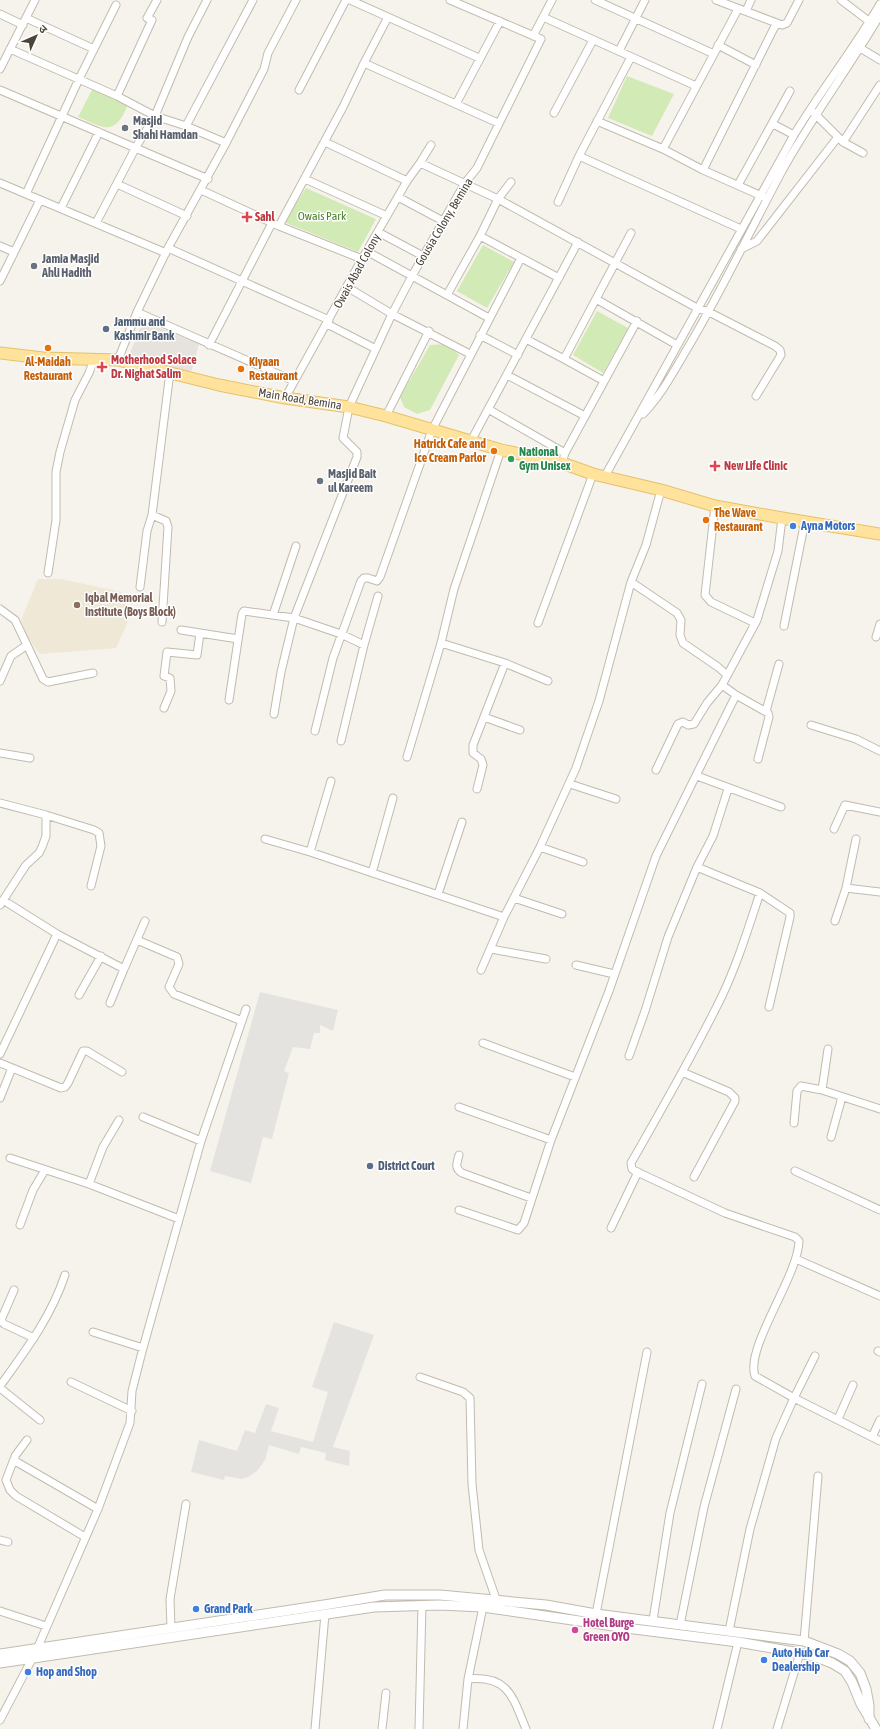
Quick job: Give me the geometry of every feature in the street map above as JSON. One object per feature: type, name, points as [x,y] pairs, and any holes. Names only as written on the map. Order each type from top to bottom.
[{"type":"main road","name":"Main Road, Bemina","points":[[0,352],[43,358],[118,360],[219,385],[285,398],[348,407],[386,416],[501,450],[563,458],[593,474],[661,490],[715,506],[880,534]]},
{"type":"street","points":[[0,69],[35,0]]},
{"type":"street","points":[[117,96],[157,0]]},
{"type":"street","points":[[96,223],[136,147],[155,116],[188,37],[207,0]]},
{"type":"street","points":[[186,126],[253,0]]},
{"type":"street","points":[[118,360],[137,312],[167,250],[208,179],[264,69],[268,53],[296,0]]},
{"type":"street","points":[[299,90],[346,0]]},
{"type":"street","points":[[350,0],[479,58]]},
{"type":"street","points":[[450,0],[533,36],[552,0]]},
{"type":"street","points":[[595,0],[714,54]]},
{"type":"street","points":[[618,51],[646,0]]},
{"type":"street","points":[[716,0],[782,26],[787,23],[799,0]]},
{"type":"street","points":[[746,11],[751,0]]},
{"type":"street","points":[[840,0],[870,22]]},
{"type":"street","points":[[605,476],[794,135],[810,109],[870,22],[880,4]]},
{"type":"street","points":[[26,194],[79,79],[116,5]]},
{"type":"street","points":[[663,149],[738,9]]},
{"type":"street","points":[[0,14],[25,21],[94,49]]},
{"type":"street","points":[[636,422],[657,399],[709,312],[741,248],[815,116],[880,15]]},
{"type":"street","points":[[209,345],[240,281],[304,180],[325,142],[388,17]]},
{"type":"street","points":[[543,17],[696,86]]},
{"type":"street","points":[[456,104],[479,58],[500,21]]},
{"type":"street","points":[[703,170],[776,24]]},
{"type":"street","name":"Gousia Colony, Bemina","points":[[294,618],[357,457],[357,452],[343,438],[348,407],[392,314],[412,276],[465,183],[477,168],[498,123],[542,39],[533,36]]},
{"type":"street","points":[[554,114],[593,40]]},
{"type":"street","points":[[718,45],[756,64]]},
{"type":"street","points":[[860,48],[880,60]]},
{"type":"street","points":[[10,49],[117,96],[155,116],[186,126],[226,143]]},
{"type":"street","points":[[558,202],[579,156],[631,57]]},
{"type":"street","points":[[364,63],[498,123]]},
{"type":"street","points":[[741,248],[757,241],[840,140],[880,85]]},
{"type":"street","points":[[0,90],[208,179]]},
{"type":"street","points":[[738,185],[790,91]]},
{"type":"street","points":[[810,109],[815,116],[840,140],[863,153]]},
{"type":"street","points":[[597,121],[663,149],[703,170],[768,199]]},
{"type":"street","points":[[773,124],[794,135]]},
{"type":"street","points":[[61,208],[99,132]]},
{"type":"street","points":[[325,142],[407,181]]},
{"type":"street","name":"Owais Abad Colony","points":[[285,398],[407,181],[420,164],[431,145]]},
{"type":"street","points":[[579,156],[741,229]]},
{"type":"street","points":[[420,164],[498,199],[697,308],[709,312],[775,346],[781,352],[781,355],[756,396]]},
{"type":"street","points":[[304,180],[387,216]]},
{"type":"street","points":[[447,295],[480,236],[498,199],[511,182]]},
{"type":"street","points":[[0,183],[240,281],[328,322],[376,349]]},
{"type":"street","points":[[117,184],[186,216]]},
{"type":"street","points":[[201,190],[275,225],[362,260]]},
{"type":"street","points":[[398,197],[444,221]]},
{"type":"street","points":[[0,281],[40,200]]},
{"type":"street","points":[[378,232],[423,256]]},
{"type":"street","points":[[564,359],[631,233]]},
{"type":"street","points":[[480,236],[559,278]]},
{"type":"street","points":[[471,441],[578,242]]},
{"type":"street","points":[[0,246],[14,252]]},
{"type":"street","points":[[368,252],[489,318]]},
{"type":"street","points":[[315,732],[333,658],[361,581],[364,578],[368,578],[377,581],[380,577],[432,430],[520,258]]},
{"type":"street","points":[[347,287],[392,314],[429,331],[470,354]]},
{"type":"street","points":[[596,299],[677,345]]},
{"type":"street","points":[[137,312],[209,345],[294,381]]},
{"type":"street","points":[[488,409],[563,458],[637,321]]},
{"type":"street","points":[[386,416],[429,331]]},
{"type":"street","points":[[480,335],[518,355]]},
{"type":"street","points":[[526,339],[604,381]]},
{"type":"street","points":[[48,572],[56,520],[56,472],[60,452],[75,400],[90,372],[94,359]]},
{"type":"street","points":[[140,587],[147,531],[152,515],[170,372]]},
{"type":"street","points":[[507,375],[585,416]]},
{"type":"street","points":[[407,757],[442,643],[454,589],[501,450]]},
{"type":"street","points":[[538,623],[593,474]]},
{"type":"street","points":[[481,970],[504,917],[540,848],[570,784],[599,701],[631,582],[646,545],[661,490]]},
{"type":"street","points":[[715,506],[706,595],[711,602],[755,624]]},
{"type":"street","points":[[152,515],[166,521],[168,527],[162,622]]},
{"type":"street","points":[[656,770],[679,722],[688,725],[694,724],[707,703],[722,685],[755,624],[773,571],[778,551],[782,518]]},
{"type":"street","points":[[784,626],[805,521]]},
{"type":"street","points":[[273,615],[296,546]]},
{"type":"street","points":[[631,582],[677,613],[681,620],[680,635],[682,643],[727,675]]},
{"type":"street","points":[[341,742],[364,645],[378,596]]},
{"type":"street","points":[[0,608],[15,620],[43,679],[48,682],[93,673]]},
{"type":"street","points":[[229,700],[242,614],[244,611],[294,618],[341,634],[364,645]]},
{"type":"street","points":[[274,714],[281,672],[294,618]]},
{"type":"street","points":[[876,637],[880,624]]},
{"type":"street","points":[[181,630],[238,639]]},
{"type":"street","points":[[164,708],[171,691],[170,678],[164,676],[167,652],[197,655],[200,633]]},
{"type":"street","points":[[442,643],[505,663],[548,681]]},
{"type":"street","points":[[0,681],[11,656],[27,645]]},
{"type":"street","points":[[476,789],[483,765],[481,759],[473,753],[472,750],[505,663]]},
{"type":"street","points":[[766,711],[779,664]]},
{"type":"street","points":[[722,685],[736,695],[766,711],[769,717],[758,759]]},
{"type":"street","points":[[459,1210],[518,1230],[524,1223],[551,1140],[614,974],[656,856],[736,695]]},
{"type":"street","points":[[484,717],[520,730]]},
{"type":"street","points":[[811,725],[856,739],[880,751]]},
{"type":"street","points":[[0,753],[30,758]]},
{"type":"street","points":[[697,776],[781,808]]},
{"type":"street","points":[[310,852],[332,781]]},
{"type":"street","points":[[570,784],[616,800]]},
{"type":"street","points":[[629,1056],[646,1011],[668,937],[697,867],[713,836],[728,789]]},
{"type":"street","points":[[372,873],[393,798]]},
{"type":"street","points":[[0,803],[46,815],[94,830],[99,833],[101,846],[91,886]]},
{"type":"street","points":[[834,829],[845,805],[880,812]]},
{"type":"street","points":[[46,815],[46,836],[39,854],[26,864],[2,903],[124,969]]},
{"type":"street","points":[[438,894],[462,822]]},
{"type":"street","points":[[265,839],[310,852],[504,917]]},
{"type":"street","points":[[836,922],[846,888],[856,839]]},
{"type":"street","points":[[540,848],[583,862]]},
{"type":"street","points":[[697,867],[760,893],[790,912],[770,1007]]},
{"type":"street","points":[[846,888],[880,892]]},
{"type":"street","points":[[760,893],[744,944],[722,997],[631,1163],[632,1169],[725,1213],[795,1238],[799,1241],[796,1259],[758,1348],[753,1368],[755,1376],[794,1398],[880,1441]]},
{"type":"street","points":[[514,898],[562,914]]},
{"type":"street","points":[[110,1003],[145,921]]},
{"type":"street","points":[[0,1054],[57,934]]},
{"type":"street","points":[[137,940],[177,957],[179,964],[169,987],[174,994],[242,1021]]},
{"type":"street","points":[[491,949],[546,959]]},
{"type":"street","points":[[79,995],[101,956]]},
{"type":"street","points":[[576,965],[614,974]]},
{"type":"street","points":[[37,1649],[98,1509],[130,1423],[132,1411],[132,1391],[201,1141],[246,1009]]},
{"type":"street","points":[[483,1043],[575,1078]]},
{"type":"street","points":[[822,1090],[828,1049]]},
{"type":"street","points":[[0,1064],[61,1088],[65,1087],[68,1083],[83,1051],[87,1051],[122,1072]]},
{"type":"street","points":[[0,1098],[12,1068]]},
{"type":"street","points":[[682,1072],[729,1092],[735,1098],[735,1101],[694,1177]]},
{"type":"street","points":[[794,1123],[799,1088],[804,1086],[822,1090],[880,1109]]},
{"type":"street","points":[[831,1137],[842,1097]]},
{"type":"street","points":[[459,1107],[551,1140]]},
{"type":"street","points":[[143,1117],[201,1141]]},
{"type":"street","points":[[89,1184],[103,1147],[119,1120]]},
{"type":"street","points":[[459,1155],[456,1166],[462,1173],[531,1198]]},
{"type":"street","points":[[10,1158],[89,1184],[180,1219]]},
{"type":"street","points":[[20,1224],[33,1190],[45,1170]]},
{"type":"street","points":[[794,1171],[880,1210]]},
{"type":"street","points":[[611,1228],[638,1172]]},
{"type":"street","points":[[796,1259],[880,1296]]},
{"type":"street","points":[[40,1420],[0,1387],[34,1338],[58,1298],[65,1275]]},
{"type":"street","points":[[14,1290],[2,1320],[4,1324],[34,1338]]},
{"type":"street","points":[[93,1332],[143,1348]]},
{"type":"street","points":[[596,1614],[647,1352]]},
{"type":"street","points":[[729,1631],[752,1522],[776,1438],[815,1356]]},
{"type":"street","points":[[420,1377],[463,1392],[470,1398],[472,1484],[479,1550],[496,1599]]},
{"type":"street","points":[[71,1382],[132,1411]]},
{"type":"street","points":[[653,1620],[671,1506],[702,1384]]},
{"type":"street","points":[[838,1419],[853,1385]]},
{"type":"street","points":[[680,1625],[704,1507],[736,1389]]},
{"type":"street","points":[[872,1437],[880,1420]]},
{"type":"street","points":[[26,1440],[14,1458],[6,1480],[10,1490],[16,1496],[85,1537]]},
{"type":"street","points":[[14,1458],[16,1461],[98,1509]]},
{"type":"street","points":[[804,1641],[818,1476]]},
{"type":"street","points":[[170,1628],[170,1599],[186,1504]]},
{"type":"street","points":[[0,1540],[8,1542]]},
{"type":"street","points":[[0,1654],[385,1595],[440,1595],[496,1599],[546,1605],[596,1614],[653,1620],[680,1625],[804,1641],[838,1654],[850,1662],[860,1673],[866,1689],[869,1705],[869,1719]]},
{"type":"street","points":[[419,1729],[422,1605]]},
{"type":"street","points":[[0,1663],[380,1606],[422,1605],[482,1607],[626,1628],[738,1642],[800,1653],[832,1663],[845,1671],[852,1682],[869,1719],[876,1729]]},
{"type":"street","points":[[463,1729],[468,1679],[482,1607]]},
{"type":"street","points":[[0,1611],[46,1626]]},
{"type":"street","points":[[316,1729],[325,1614]]},
{"type":"street","points":[[717,1729],[738,1642]]},
{"type":"street","points":[[777,1729],[800,1653]]},
{"type":"street","points":[[0,1720],[32,1659]]},
{"type":"street","points":[[468,1679],[482,1678],[502,1685],[512,1694],[526,1729]]},
{"type":"street","points":[[382,1729],[386,1693]]},
{"type":"shaded area","points":[[143,321],[199,344],[191,372],[132,362],[130,353]]},
{"type":"shaded area","name":"Iqbal Memorial Institute (Boys Block)","points":[[38,579],[61,579],[122,592],[130,617],[116,648],[40,654],[26,635],[21,620]]},
{"type":"shaded area","points":[[260,992],[338,1010],[333,1031],[320,1025],[320,1033],[314,1033],[310,1049],[293,1047],[284,1071],[289,1073],[272,1139],[263,1137],[251,1183],[210,1171]]},
{"type":"shaded area","points":[[334,1322],[374,1335],[333,1447],[350,1451],[349,1466],[325,1460],[326,1453],[301,1447],[299,1454],[269,1445],[265,1460],[257,1471],[248,1477],[241,1479],[225,1476],[224,1480],[191,1472],[199,1440],[237,1451],[245,1430],[255,1433],[266,1404],[279,1408],[271,1431],[313,1442],[328,1392],[312,1387]]},
{"type":"green space","points":[[627,76],[674,94],[652,136],[608,118]]},
{"type":"green space","points":[[93,88],[128,103],[125,112],[116,124],[103,127],[78,117]]},
{"type":"green space","name":"Owais Park","points":[[306,188],[376,219],[358,252],[284,222]]},
{"type":"green space","points":[[483,245],[514,262],[487,308],[457,291]]},
{"type":"green space","points":[[597,311],[628,328],[603,373],[573,355]]},
{"type":"green space","points":[[447,344],[459,355],[430,410],[417,414],[404,407],[400,397],[430,345]]},
{"type":"place","name":"Masjid Shahi Hamdan","points":[[125,128]]},
{"type":"place","name":"Sahl","points":[[247,217]]},
{"type":"place","name":"Jamia Masjid Ahli Hadith","points":[[34,266]]},
{"type":"place","name":"Jammu and Kashmir Bank","points":[[106,329]]},
{"type":"place","name":"Al-Maidah Restaurant","points":[[48,348]]},
{"type":"place","name":"Motherhood Solace Dr. Nighat Salim","points":[[102,367]]},
{"type":"place","name":"Kiyaan Restaurant","points":[[241,369]]},
{"type":"place","name":"Hatrick Cafe and Ice Cream Parlor","points":[[494,451]]},
{"type":"place","name":"National Gym Unisex","points":[[511,459]]},
{"type":"place","name":"New Life Clinic","points":[[715,466]]},
{"type":"place","name":"Masjid Bait ul Kareem","points":[[320,481]]},
{"type":"place","name":"The Wave Restaurant","points":[[706,520]]},
{"type":"place","name":"Ayna Motors","points":[[793,526]]},
{"type":"place","name":"Iqbal Memorial Institute (Boys Block)","points":[[77,605]]},
{"type":"place","name":"District Court","points":[[370,1166]]},
{"type":"place","name":"Grand Park","points":[[196,1609]]},
{"type":"place","name":"Hotel Burge Green OYO","points":[[575,1630]]},
{"type":"place","name":"Auto Hub Car Dealership","points":[[764,1660]]},
{"type":"place","name":"Hop and Shop","points":[[28,1672]]}]
